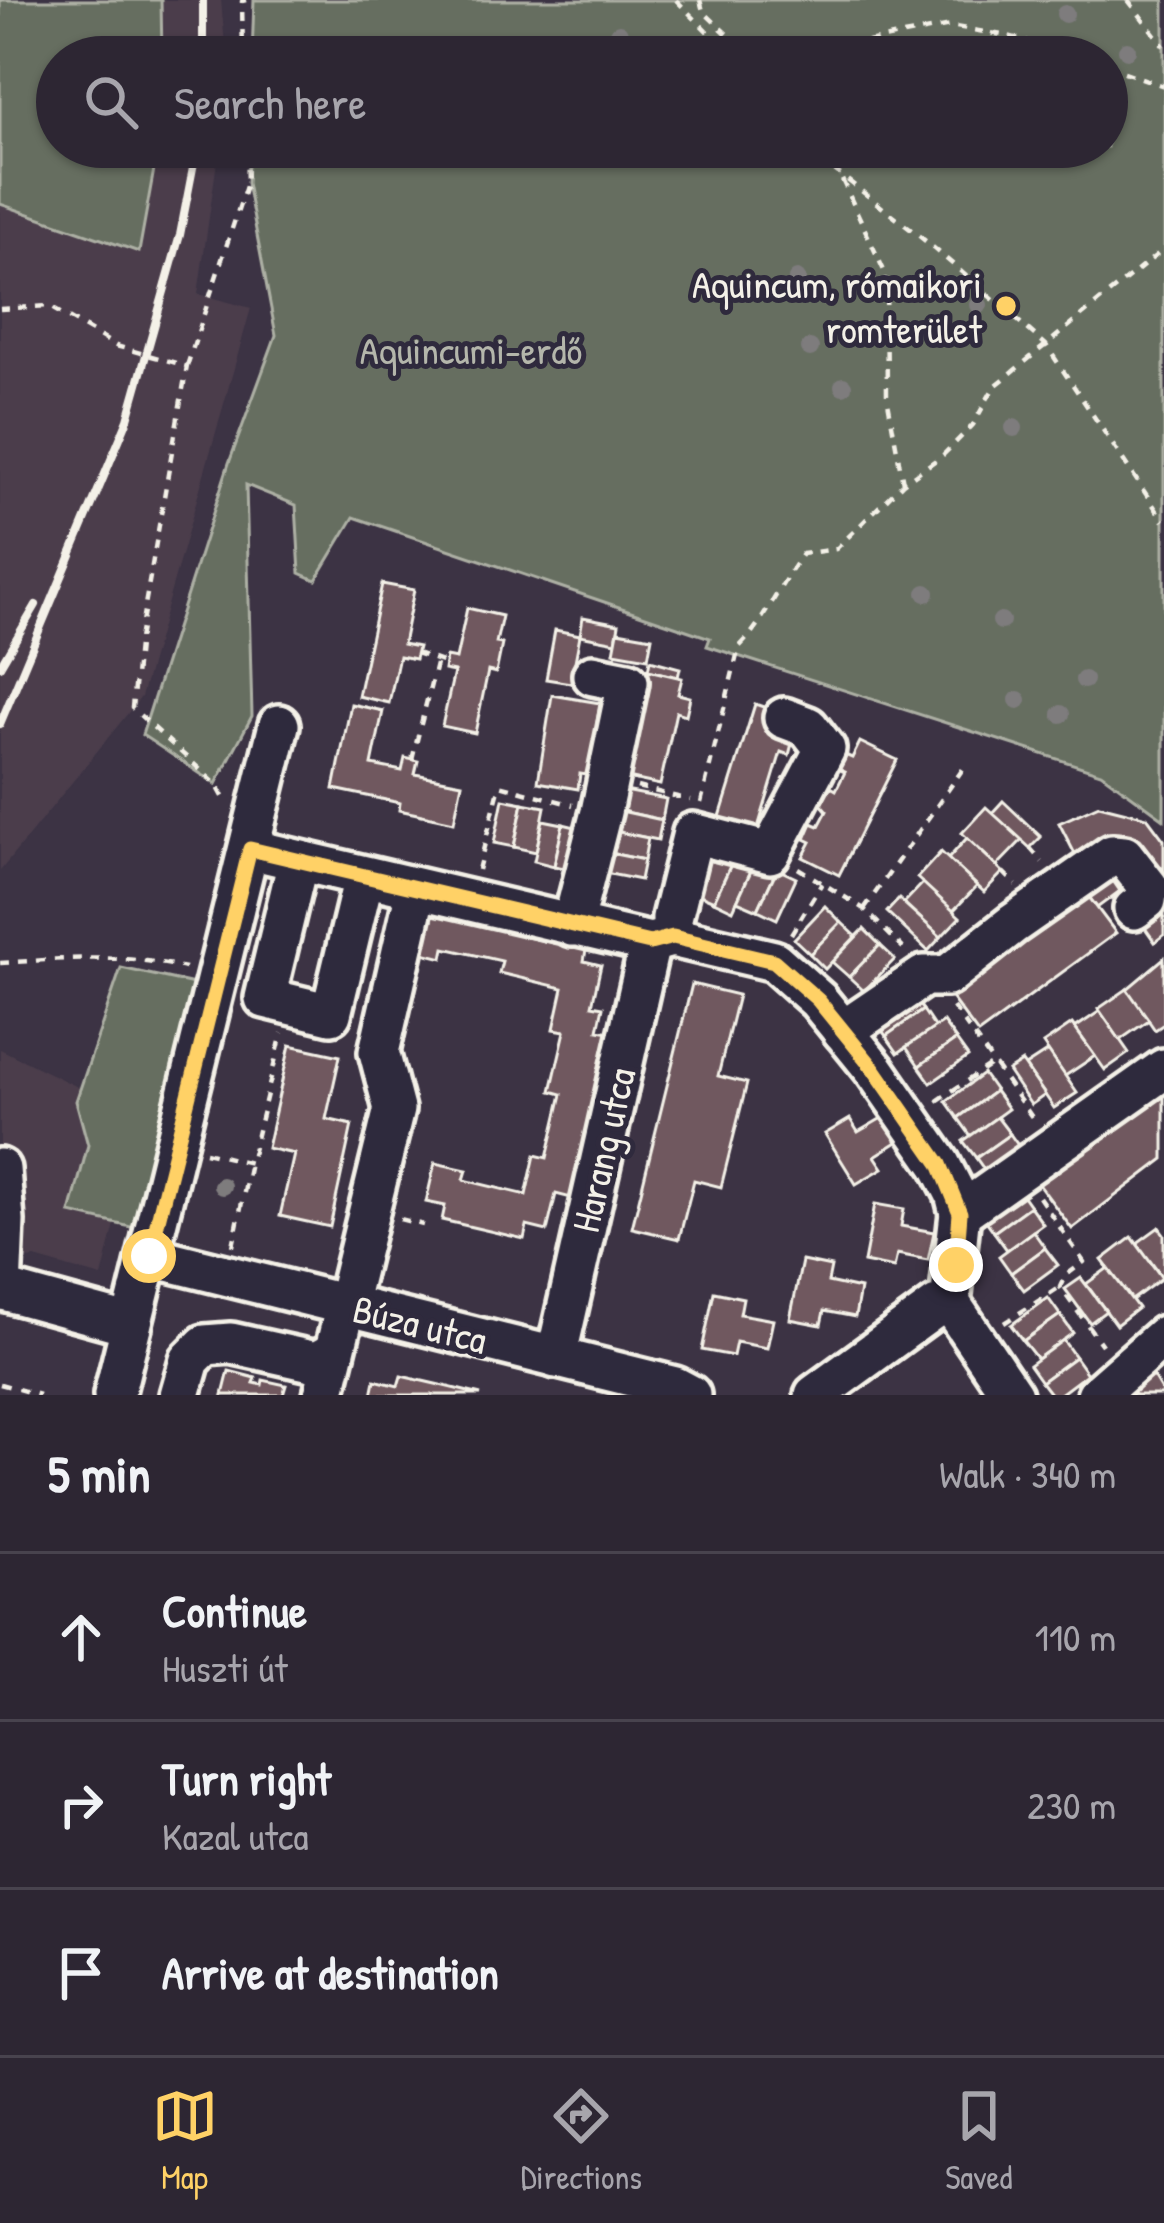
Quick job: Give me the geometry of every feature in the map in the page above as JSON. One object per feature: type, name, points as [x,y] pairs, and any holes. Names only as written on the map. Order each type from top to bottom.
[{"type":"street","points":[[572,926],[628,682],[593,675]]},
{"type":"street","points":[[697,818],[770,854],[825,749],[808,727],[784,718]]},
{"type":"street","points":[[114,1395],[279,725]]},
{"type":"street","name":"Harang utca","points":[[556,1358],[661,940],[673,917],[697,818]]},
{"type":"street","points":[[250,849],[572,926],[774,961],[818,1000],[940,1164],[960,1213],[950,1303],[1012,1395]]},
{"type":"street","points":[[843,1031],[930,977],[947,976],[1013,923],[1112,855],[1124,856],[1148,887],[1146,900],[1135,909]]},
{"type":"street","points":[[298,861],[266,998],[289,1004],[332,1014],[364,877]]},
{"type":"street","points":[[324,1395],[394,1109],[379,1052],[416,890]]},
{"type":"street","points":[[960,1213],[1164,1069]]},
{"type":"street","points":[[0,1169],[1,1290],[131,1325]]},
{"type":"street","name":"Búza utca","points":[[149,1256],[556,1358],[642,1387],[689,1395]]},
{"type":"street","points":[[815,1395],[937,1306],[950,1303]]},
{"type":"street","points":[[1110,1384],[1164,1336]]},
{"type":"street","points":[[180,1395],[190,1360],[205,1345],[231,1343],[316,1362],[334,1352]]},
{"type":"path","points":[[243,36],[242,1],[247,0]]},
{"type":"path","points":[[676,0],[711,36]]},
{"type":"path","points":[[700,0],[703,11],[729,36]]},
{"type":"path","points":[[1128,0],[1164,46]]},
{"type":"path","points":[[898,36],[950,26],[1008,36]]},
{"type":"path","points":[[1128,73],[1164,86]]},
{"type":"path","points":[[247,168],[248,182],[187,367],[138,645],[133,708],[216,784],[250,849]]},
{"type":"path","points":[[831,168],[928,243],[1046,345],[1164,521]]},
{"type":"path","points":[[837,168],[886,275],[886,396],[903,483]]},
{"type":"path","points":[[470,901],[500,785],[605,796],[697,818],[739,647],[756,631],[770,599],[802,554],[836,549],[903,483],[943,455],[973,425],[994,387],[1164,249]]},
{"type":"path","points":[[0,309],[48,306],[116,346],[187,367]]},
{"type":"path","points":[[412,760],[441,661],[416,653]]},
{"type":"path","points":[[864,909],[965,766]]},
{"type":"path","points":[[770,854],[864,909],[918,963],[1055,1148]]},
{"type":"path","points":[[774,961],[822,883]]},
{"type":"path","points":[[0,963],[92,957],[159,962],[219,976]]},
{"type":"path","points":[[226,1275],[289,1004]]},
{"type":"path","points":[[909,1119],[992,1064]]},
{"type":"path","points":[[178,1145],[250,1163]]},
{"type":"path","points":[[975,1342],[1060,1287],[1065,1276],[1084,1262],[1022,1173]]},
{"type":"path","points":[[1060,1287],[1110,1384]]},
{"type":"path","points":[[0,1384],[39,1395]]},
{"type":"shaded area","points":[[0,0],[221,0],[224,36],[36,36],[36,168],[216,168],[198,294],[251,308],[141,697],[0,871]]},
{"type":"shaded area","points":[[0,1049],[141,1118],[102,1277],[35,1258],[0,1263]]},
{"type":"green space","points":[[0,0],[161,0],[162,36],[36,36],[36,168],[154,168],[139,252],[0,204]]},
{"type":"green space","name":"Aquincumi-erdő","points":[[254,0],[1164,0],[1164,819],[1101,773],[707,646],[710,638],[354,517],[316,580],[300,573],[296,505],[246,485],[252,716],[216,784],[142,735],[229,463],[276,335],[248,168],[1128,168],[1128,36],[253,36]]},
{"type":"green space","points":[[121,968],[194,984],[135,1228],[70,1213],[88,1145],[76,1101]]},
{"type":"building","points":[[382,584],[414,590],[403,644],[418,647],[415,659],[399,656],[389,703],[358,696]]},
{"type":"building","points":[[467,608],[502,616],[496,673],[488,671],[475,733],[442,726],[454,672],[444,670],[446,657],[456,659]]},
{"type":"building","points":[[583,617],[619,624],[616,642],[580,635]]},
{"type":"building","points":[[555,630],[580,635],[571,683],[546,679]]},
{"type":"building","points":[[618,631],[652,637],[648,658],[614,652]]},
{"type":"building","points":[[650,660],[680,668],[678,677],[648,670]]},
{"type":"building","points":[[648,670],[682,678],[678,694],[690,697],[686,715],[676,712],[660,785],[623,777]]},
{"type":"building","points":[[552,695],[600,703],[597,722],[602,723],[590,763],[595,764],[593,776],[580,774],[578,789],[538,782]]},
{"type":"building","points":[[351,704],[383,711],[372,765],[402,771],[405,758],[418,761],[415,774],[462,783],[454,822],[399,810],[400,803],[334,789]]},
{"type":"building","points":[[755,704],[775,711],[794,736],[789,755],[781,752],[757,831],[719,820]]},
{"type":"building","points":[[860,742],[897,760],[839,875],[803,857],[811,842],[805,839],[812,823],[819,826],[827,811],[821,804],[829,786],[836,790],[845,772],[838,769],[845,755],[852,758]]},
{"type":"building","points":[[625,791],[666,799],[662,820],[621,811]]},
{"type":"building","points":[[503,799],[523,803],[514,847],[494,843]]},
{"type":"building","points":[[1003,801],[1041,837],[1030,848],[992,813]]},
{"type":"building","points":[[523,803],[545,807],[536,852],[514,847]]},
{"type":"building","points":[[1099,805],[1147,817],[1164,840],[1164,935],[1155,942],[1138,918],[1110,841],[1076,856],[1059,823]]},
{"type":"building","points":[[986,807],[1022,840],[997,866],[962,833]]},
{"type":"building","points":[[621,811],[662,820],[658,840],[617,832]]},
{"type":"building","points":[[543,820],[563,824],[554,866],[534,861]]},
{"type":"building","points":[[563,824],[584,829],[575,870],[554,866]]},
{"type":"building","points":[[604,829],[648,838],[644,860],[600,851]]},
{"type":"building","points":[[967,838],[1003,872],[984,892],[948,859]]},
{"type":"building","points":[[600,851],[644,860],[640,880],[595,871]]},
{"type":"building","points":[[713,851],[733,860],[714,901],[693,892]]},
{"type":"building","points":[[941,852],[977,886],[953,911],[917,878]]},
{"type":"building","points":[[733,860],[752,869],[733,910],[714,901]]},
{"type":"building","points":[[756,860],[777,869],[758,910],[737,901]]},
{"type":"building","points":[[777,869],[796,878],[777,919],[758,910]]},
{"type":"building","points":[[1109,875],[1120,891],[1097,908],[1086,893]]},
{"type":"building","points":[[923,883],[960,917],[941,937],[904,903]]},
{"type":"building","points":[[1086,893],[1116,933],[978,1034],[947,992]]},
{"type":"building","points":[[899,899],[941,937],[928,951],[887,912]]},
{"type":"building","points":[[444,905],[526,924],[523,936],[586,950],[584,961],[601,965],[592,1005],[603,1007],[598,1030],[610,1032],[596,1092],[603,1094],[583,1178],[576,1176],[571,1198],[556,1194],[547,1231],[527,1226],[524,1239],[442,1220],[445,1206],[426,1202],[435,1163],[467,1170],[464,1180],[526,1195],[535,1155],[547,1158],[562,1094],[551,1091],[565,1031],[554,1029],[563,988],[499,973],[502,961],[445,948],[443,958],[411,950],[420,911],[441,916]]},
{"type":"building","points":[[825,906],[841,922],[810,954],[794,939]]},
{"type":"building","points":[[841,922],[856,936],[825,969],[810,954]]},
{"type":"building","points":[[864,929],[880,945],[849,977],[832,962]]},
{"type":"building","points":[[880,945],[895,959],[864,991],[849,977]]},
{"type":"building","points":[[1164,958],[1164,1024],[1155,1030],[1127,989]]},
{"type":"building","points":[[692,984],[738,995],[718,1076],[747,1083],[721,1187],[694,1180],[679,1239],[632,1228]]},
{"type":"building","points":[[1127,989],[1149,1020],[1120,1040],[1098,1009]]},
{"type":"building","points":[[910,992],[923,1010],[886,1036],[873,1018]]},
{"type":"building","points":[[923,1010],[935,1028],[898,1053],[886,1036]]},
{"type":"building","points":[[1100,1011],[1129,1053],[1105,1070],[1075,1028]]},
{"type":"building","points":[[943,1022],[956,1040],[919,1066],[906,1047]]},
{"type":"building","points":[[1072,1024],[1095,1056],[1065,1076],[1043,1044]]},
{"type":"building","points":[[956,1040],[968,1057],[931,1083],[919,1066]]},
{"type":"building","points":[[290,1045],[340,1056],[326,1119],[352,1125],[330,1227],[280,1216],[294,1154],[267,1148]]},
{"type":"building","points":[[1048,1051],[1077,1093],[1054,1108],[1025,1066]]},
{"type":"building","points":[[1022,1062],[1045,1095],[1031,1105],[1008,1071]]},
{"type":"building","points":[[983,1074],[995,1091],[958,1118],[946,1101]]},
{"type":"building","points":[[1164,1085],[1164,1159],[1072,1229],[1037,1182]]},
{"type":"building","points":[[995,1091],[1008,1109],[971,1136],[958,1118]]},
{"type":"building","points":[[887,1115],[902,1139],[875,1156],[883,1168],[856,1184],[825,1134],[850,1119],[858,1132]]},
{"type":"building","points":[[997,1117],[1010,1134],[976,1158],[963,1141]]},
{"type":"building","points":[[1010,1134],[1022,1151],[988,1175],[976,1158]]},
{"type":"building","points":[[1018,1189],[1030,1206],[994,1232],[982,1215]]},
{"type":"building","points":[[875,1204],[904,1209],[901,1226],[934,1232],[928,1260],[897,1254],[894,1268],[864,1262]]},
{"type":"building","points":[[1030,1206],[1043,1224],[1007,1250],[994,1232]]},
{"type":"building","points":[[1159,1227],[1164,1234],[1164,1280],[1137,1243]]},
{"type":"building","points":[[1033,1231],[1045,1248],[1011,1273],[999,1256]]},
{"type":"building","points":[[1132,1237],[1162,1278],[1132,1300],[1102,1260]]},
{"type":"building","points":[[1045,1248],[1058,1265],[1024,1290],[1011,1273]]},
{"type":"building","points":[[802,1261],[831,1267],[828,1282],[860,1289],[855,1317],[824,1311],[821,1325],[790,1319]]},
{"type":"building","points":[[1108,1268],[1138,1308],[1116,1325],[1086,1284]]},
{"type":"building","points":[[1081,1278],[1106,1311],[1090,1323],[1065,1289]]},
{"type":"building","points":[[714,1292],[743,1298],[740,1314],[773,1320],[767,1348],[736,1342],[733,1356],[702,1350]]},
{"type":"building","points":[[1048,1298],[1060,1315],[1023,1341],[1011,1325]]},
{"type":"building","points":[[1060,1315],[1073,1333],[1037,1359],[1023,1341]]},
{"type":"building","points":[[1063,1340],[1075,1357],[1041,1382],[1029,1365]]},
{"type":"building","points":[[1075,1357],[1087,1374],[1059,1395],[1051,1395],[1041,1382]]},
{"type":"building","points":[[1149,1370],[1164,1395],[1122,1395]]},
{"type":"building","points":[[229,1371],[256,1378],[254,1383],[262,1385],[263,1380],[286,1385],[283,1395],[223,1395]]},
{"type":"building","points":[[401,1376],[481,1395],[372,1395],[375,1380],[398,1386]]},
{"type":"railway","points":[[203,0],[203,36]]},
{"type":"railway","points":[[0,724],[128,419],[180,235],[193,168]]},
{"type":"railway","points":[[0,666],[36,605]]},
{"type":"place","name":"Aquincum, rómaikori romterület","points":[[1006,306]]},
{"type":"route","points":[[149,1256],[250,849],[650,943],[673,937],[774,961],[818,1000],[874,1069],[940,1164],[960,1213],[956,1265]]}]
